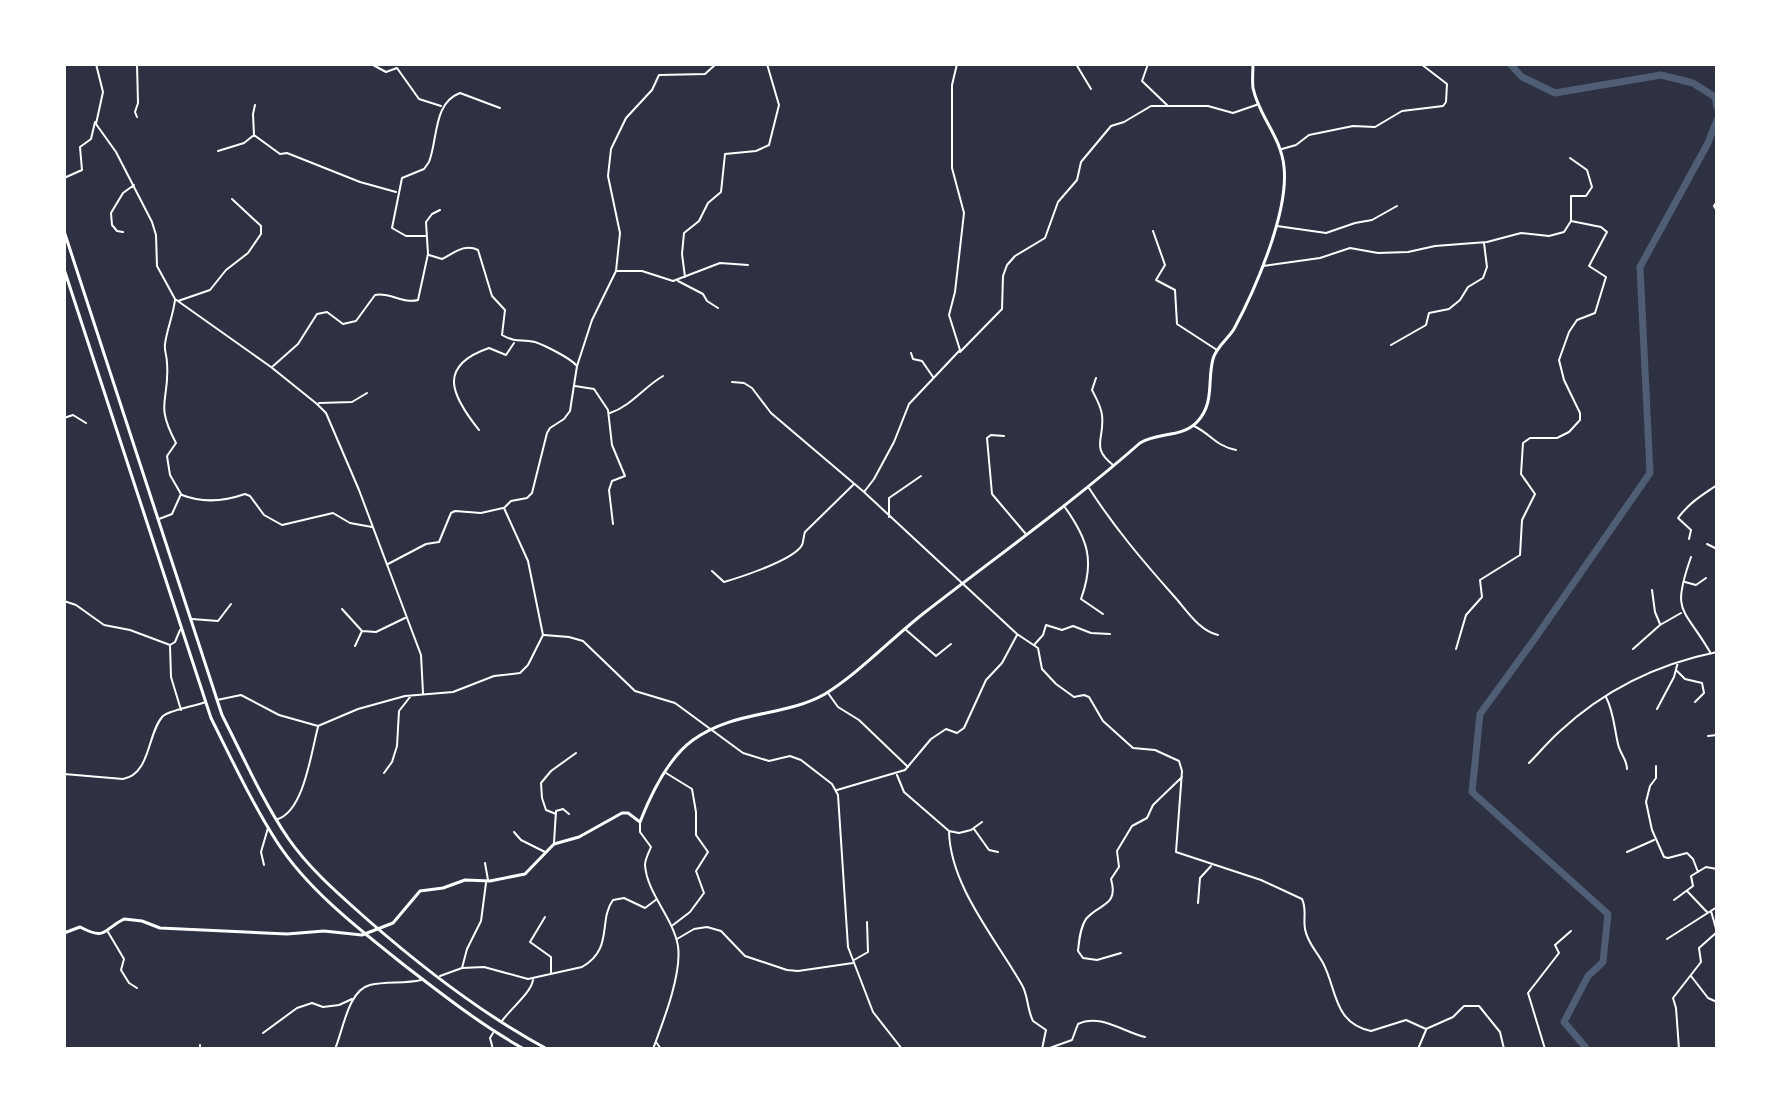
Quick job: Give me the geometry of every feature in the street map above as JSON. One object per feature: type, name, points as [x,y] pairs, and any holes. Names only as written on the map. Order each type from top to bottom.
[{"type":"main road","points":[[64,933],[80,927],[94,935],[108,931],[124,919],[142,921],[160,928],[366,934],[396,920],[420,891],[443,888],[465,880],[487,881],[525,874],[554,844],[579,837],[622,813],[628,813],[640,822],[653,790],[691,742],[725,722],[791,706],[827,692],[1145,440],[1192,426],[1209,400],[1212,362],[1234,329],[1257,282],[1276,226],[1285,182],[1281,149],[1253,86],[1253,64]]},
{"type":"main road","points":[[64,231],[217,700],[251,774],[289,839],[333,889],[379,929],[501,1023],[547,1049]]},
{"type":"main road","points":[[64,269],[206,702],[240,777],[279,845],[325,898],[366,934],[494,1032],[524,1049]]},
{"type":"street","points":[[64,178],[82,170],[80,147],[91,139],[103,92],[96,64]]},
{"type":"street","points":[[137,64],[137,117]]},
{"type":"street","points":[[355,64],[373,65],[386,72],[397,68],[419,99],[443,107]]},
{"type":"street","points":[[387,565],[426,544],[439,542],[451,513],[455,511],[481,513],[504,508],[511,501],[527,498],[532,493],[547,433],[567,416],[577,366],[592,320],[616,271],[619,227],[608,176],[614,141],[628,115],[652,90],[659,75],[705,74],[716,64]]},
{"type":"street","points":[[685,277],[682,254],[684,233],[699,221],[708,203],[721,192],[725,154],[756,151],[769,145],[779,105],[767,64]]},
{"type":"street","points":[[957,64],[952,85],[952,168],[964,213],[955,292],[949,315],[960,345],[959,352]]},
{"type":"street","points":[[1076,64],[1091,89]]},
{"type":"street","points":[[1148,64],[1142,81],[1168,107]]},
{"type":"street","points":[[1281,149],[1296,145],[1309,135],[1353,126],[1375,127],[1402,111],[1443,106],[1447,84],[1421,64]]},
{"type":"street","points":[[427,236],[406,236],[392,228],[402,178],[424,169],[429,162],[443,107],[456,94],[500,108]]},
{"type":"street","points":[[864,492],[894,442],[907,408],[945,364],[1002,309],[1003,276],[1007,265],[1049,234],[1058,202],[1076,182],[1081,162],[1111,126],[1148,107],[1208,106],[1233,113],[1259,104]]},
{"type":"street","points":[[254,135],[255,105]]},
{"type":"street","points":[[95,121],[134,185],[155,228],[157,266],[176,300],[271,367],[317,404],[328,418],[423,661],[423,695]]},
{"type":"street","points":[[254,135],[280,154],[287,153],[360,182],[398,192]]},
{"type":"street","points":[[218,151],[244,143],[254,135]]},
{"type":"street","points":[[1261,266],[1320,258],[1350,248],[1378,253],[1408,252],[1435,246],[1484,242],[1521,233],[1549,236],[1564,232],[1571,221],[1571,196],[1586,196],[1592,187],[1587,170],[1570,158]]},
{"type":"street","points":[[123,232],[112,225],[111,213],[123,193],[134,185]]},
{"type":"street","points":[[176,300],[210,290],[226,270],[248,253],[261,234],[261,226],[232,199]]},
{"type":"street","points":[[1717,201],[1714,206],[1717,211]]},
{"type":"street","points":[[1276,226],[1326,233],[1374,220],[1397,206]]},
{"type":"street","points":[[271,367],[298,344],[317,314],[327,312],[343,324],[356,321],[371,298],[380,294],[418,300],[428,254],[428,218],[440,210]]},
{"type":"street","points":[[1456,649],[1466,615],[1482,597],[1480,580],[1520,555],[1522,550],[1522,520],[1535,494],[1521,474],[1523,443],[1530,438],[1557,438],[1569,432],[1580,420],[1559,360],[1577,320],[1595,313],[1606,277],[1589,266],[1607,232],[1601,227],[1571,221]]},
{"type":"street","points":[[1153,231],[1165,268],[1156,280],[1175,290],[1177,324],[1218,350]]},
{"type":"street","points":[[1391,345],[1426,325],[1429,313],[1449,309],[1460,300],[1468,287],[1483,278],[1487,267],[1484,242]]},
{"type":"street","points":[[428,254],[442,259],[461,249],[471,247],[478,250],[492,296],[505,310],[501,334],[515,342],[538,343],[571,359],[577,366]]},
{"type":"street","points":[[616,271],[642,271],[669,281],[720,263],[748,265]]},
{"type":"street","points":[[677,280],[703,294],[718,308]]},
{"type":"street","points":[[176,300],[164,345],[167,366],[163,402],[165,419],[176,443],[167,456],[170,475],[181,494],[204,500],[223,500],[245,494],[264,515],[282,525],[333,513],[350,523],[373,528]]},
{"type":"street","points":[[479,430],[456,392],[455,376],[459,365],[468,355],[489,348],[506,355],[515,342]]},
{"type":"street","points":[[911,353],[913,359],[922,361],[934,378]]},
{"type":"street","points":[[609,413],[630,403],[648,385],[663,376]]},
{"type":"street","points":[[1096,378],[1092,390],[1103,417],[1100,450],[1114,466]]},
{"type":"street","points":[[732,382],[744,383],[752,388],[771,413],[864,492],[1017,634],[1039,650],[1041,667],[1056,684],[1074,697],[1089,697],[1103,721],[1133,748],[1155,750],[1176,758],[1182,768],[1178,853],[1261,880],[1302,899],[1305,931],[1324,964],[1334,999],[1353,1023],[1371,1031],[1406,1020],[1426,1029]]},
{"type":"street","points":[[574,385],[594,389],[609,413],[613,448],[625,476],[612,481],[609,487],[613,524]]},
{"type":"street","points":[[317,404],[352,402],[367,393]]},
{"type":"street","points":[[64,418],[73,415],[86,423]]},
{"type":"street","points":[[1192,426],[1211,435],[1220,446],[1236,450]]},
{"type":"street","points":[[1004,436],[991,435],[987,438],[992,491],[1026,534]]},
{"type":"street","points":[[890,518],[889,498],[921,476]]},
{"type":"street","points":[[712,571],[724,582],[778,563],[800,549],[805,532],[854,484]]},
{"type":"street","points":[[1689,539],[1691,530],[1678,518],[1687,505],[1717,485]]},
{"type":"street","points":[[1089,487],[1139,557],[1195,620],[1208,632],[1218,635]]},
{"type":"street","points":[[158,519],[172,514],[181,494]]},
{"type":"street","points":[[1063,505],[1077,524],[1090,555],[1087,585],[1081,599],[1103,614]]},
{"type":"street","points":[[217,700],[241,695],[279,715],[318,726],[358,709],[411,696],[453,692],[494,676],[520,673],[528,665],[543,635],[528,561],[504,508]]},
{"type":"street","points":[[1707,544],[1717,549]]},
{"type":"street","points":[[1691,557],[1680,600],[1682,612],[1710,653]]},
{"type":"street","points":[[1683,582],[1696,585],[1706,578]]},
{"type":"street","points":[[1652,590],[1660,625]]},
{"type":"street","points":[[64,601],[76,605],[104,625],[130,630],[170,645]]},
{"type":"street","points":[[191,619],[218,621],[231,604]]},
{"type":"street","points":[[342,609],[362,631],[376,632],[407,618]]},
{"type":"street","points":[[1633,649],[1660,625],[1682,612]]},
{"type":"street","points":[[1033,645],[1043,635],[1046,625],[1062,630],[1073,626],[1091,633],[1110,634]]},
{"type":"street","points":[[170,645],[175,642],[181,626]]},
{"type":"street","points":[[904,629],[936,656],[951,644]]},
{"type":"street","points":[[355,646],[362,631]]},
{"type":"street","points":[[836,790],[897,774],[909,768],[935,736],[946,729],[957,733],[964,728],[986,680],[1002,663],[1017,634]]},
{"type":"street","points":[[543,635],[583,641],[635,691],[675,703],[735,749],[764,760],[790,756],[797,758],[836,790],[847,942],[873,1012],[902,1049]]},
{"type":"street","points":[[170,645],[171,677],[181,710]]},
{"type":"street","points":[[1529,763],[1561,730],[1634,678],[1678,661],[1717,652]]},
{"type":"street","points":[[1657,709],[1678,661]]},
{"type":"street","points":[[1676,670],[1685,679],[1702,683],[1704,693],[1695,702]]},
{"type":"street","points":[[827,692],[841,709],[859,720],[909,768]]},
{"type":"street","points":[[384,773],[392,762],[397,746],[399,711],[411,696]]},
{"type":"street","points":[[1605,696],[1613,710],[1618,744],[1627,769]]},
{"type":"street","points":[[64,774],[123,779],[132,776],[139,768],[163,717],[206,702]]},
{"type":"street","points":[[278,819],[287,816],[299,799],[318,726]]},
{"type":"street","points":[[1708,736],[1717,735]]},
{"type":"street","points":[[556,814],[546,810],[541,783],[576,753]]},
{"type":"street","points":[[1656,766],[1656,778],[1650,786],[1646,802],[1655,839],[1666,858],[1690,855],[1698,872]]},
{"type":"street","points":[[665,772],[692,789],[696,835],[708,852],[696,871],[704,893],[687,915],[671,926]]},
{"type":"street","points":[[897,774],[904,792],[949,831],[959,833],[982,822]]},
{"type":"street","points":[[1121,953],[1097,960],[1083,958],[1078,951],[1084,923],[1112,898],[1114,889],[1111,879],[1119,867],[1117,851],[1131,828],[1147,818],[1153,805],[1182,777]]},
{"type":"street","points":[[554,844],[556,811],[563,809],[569,814]]},
{"type":"street","points":[[640,822],[640,832],[651,847],[645,863],[657,899],[671,926],[678,953],[675,981],[653,1049]]},
{"type":"street","points":[[264,865],[261,852],[268,826]]},
{"type":"street","points":[[973,828],[989,850],[998,852]]},
{"type":"street","points":[[949,831],[957,872],[1024,987],[1030,1017],[1046,1030],[1045,1049],[1074,1038],[1076,1026],[1083,1021],[1104,1021],[1145,1037]]},
{"type":"street","points":[[514,832],[521,840],[546,853]]},
{"type":"street","points":[[1627,852],[1655,839]]},
{"type":"street","points":[[462,968],[467,949],[481,921],[487,881],[485,863]]},
{"type":"street","points":[[1198,903],[1200,878],[1212,865]]},
{"type":"street","points":[[1674,900],[1693,886],[1691,876],[1706,867],[1717,869]]},
{"type":"street","points":[[1679,1049],[1673,998],[1702,960],[1699,948],[1717,932],[1709,912],[1687,891]]},
{"type":"street","points":[[437,976],[462,968],[489,968],[522,978],[533,978],[582,967],[589,963],[604,940],[608,907],[613,900],[624,898],[645,908],[657,899]]},
{"type":"street","points":[[1667,939],[1717,907]]},
{"type":"street","points":[[545,917],[530,942],[551,957],[551,974]]},
{"type":"street","points":[[676,940],[700,927],[715,928],[741,954],[798,971],[854,962],[868,952],[867,922]]},
{"type":"street","points":[[108,931],[124,959],[121,970],[129,983],[137,988]]},
{"type":"street","points":[[1545,1049],[1528,993],[1559,953],[1555,945],[1571,931]]},
{"type":"street","points":[[1690,975],[1710,1000],[1717,1002]]},
{"type":"street","points":[[501,1023],[513,1005],[531,989],[533,978]]},
{"type":"street","points":[[335,1049],[353,999],[361,989],[423,980]]},
{"type":"street","points":[[263,1033],[297,1008],[312,1003],[325,1007],[339,1005],[353,999]]},
{"type":"street","points":[[1418,1049],[1426,1029],[1453,1017],[1464,1006],[1474,1004],[1500,1032],[1504,1049]]},
{"type":"street","points":[[493,1049],[490,1038],[494,1032]]},
{"type":"street","points":[[656,1041],[661,1049]]},
{"type":"waterway","points":[[1510,64],[1522,77],[1555,93],[1661,75],[1693,83],[1715,97],[1717,107]]},
{"type":"waterway","points":[[1587,1049],[1564,1022],[1588,976],[1603,962],[1608,914],[1472,792],[1480,714],[1650,473],[1640,267],[1708,143],[1717,120]]}]
